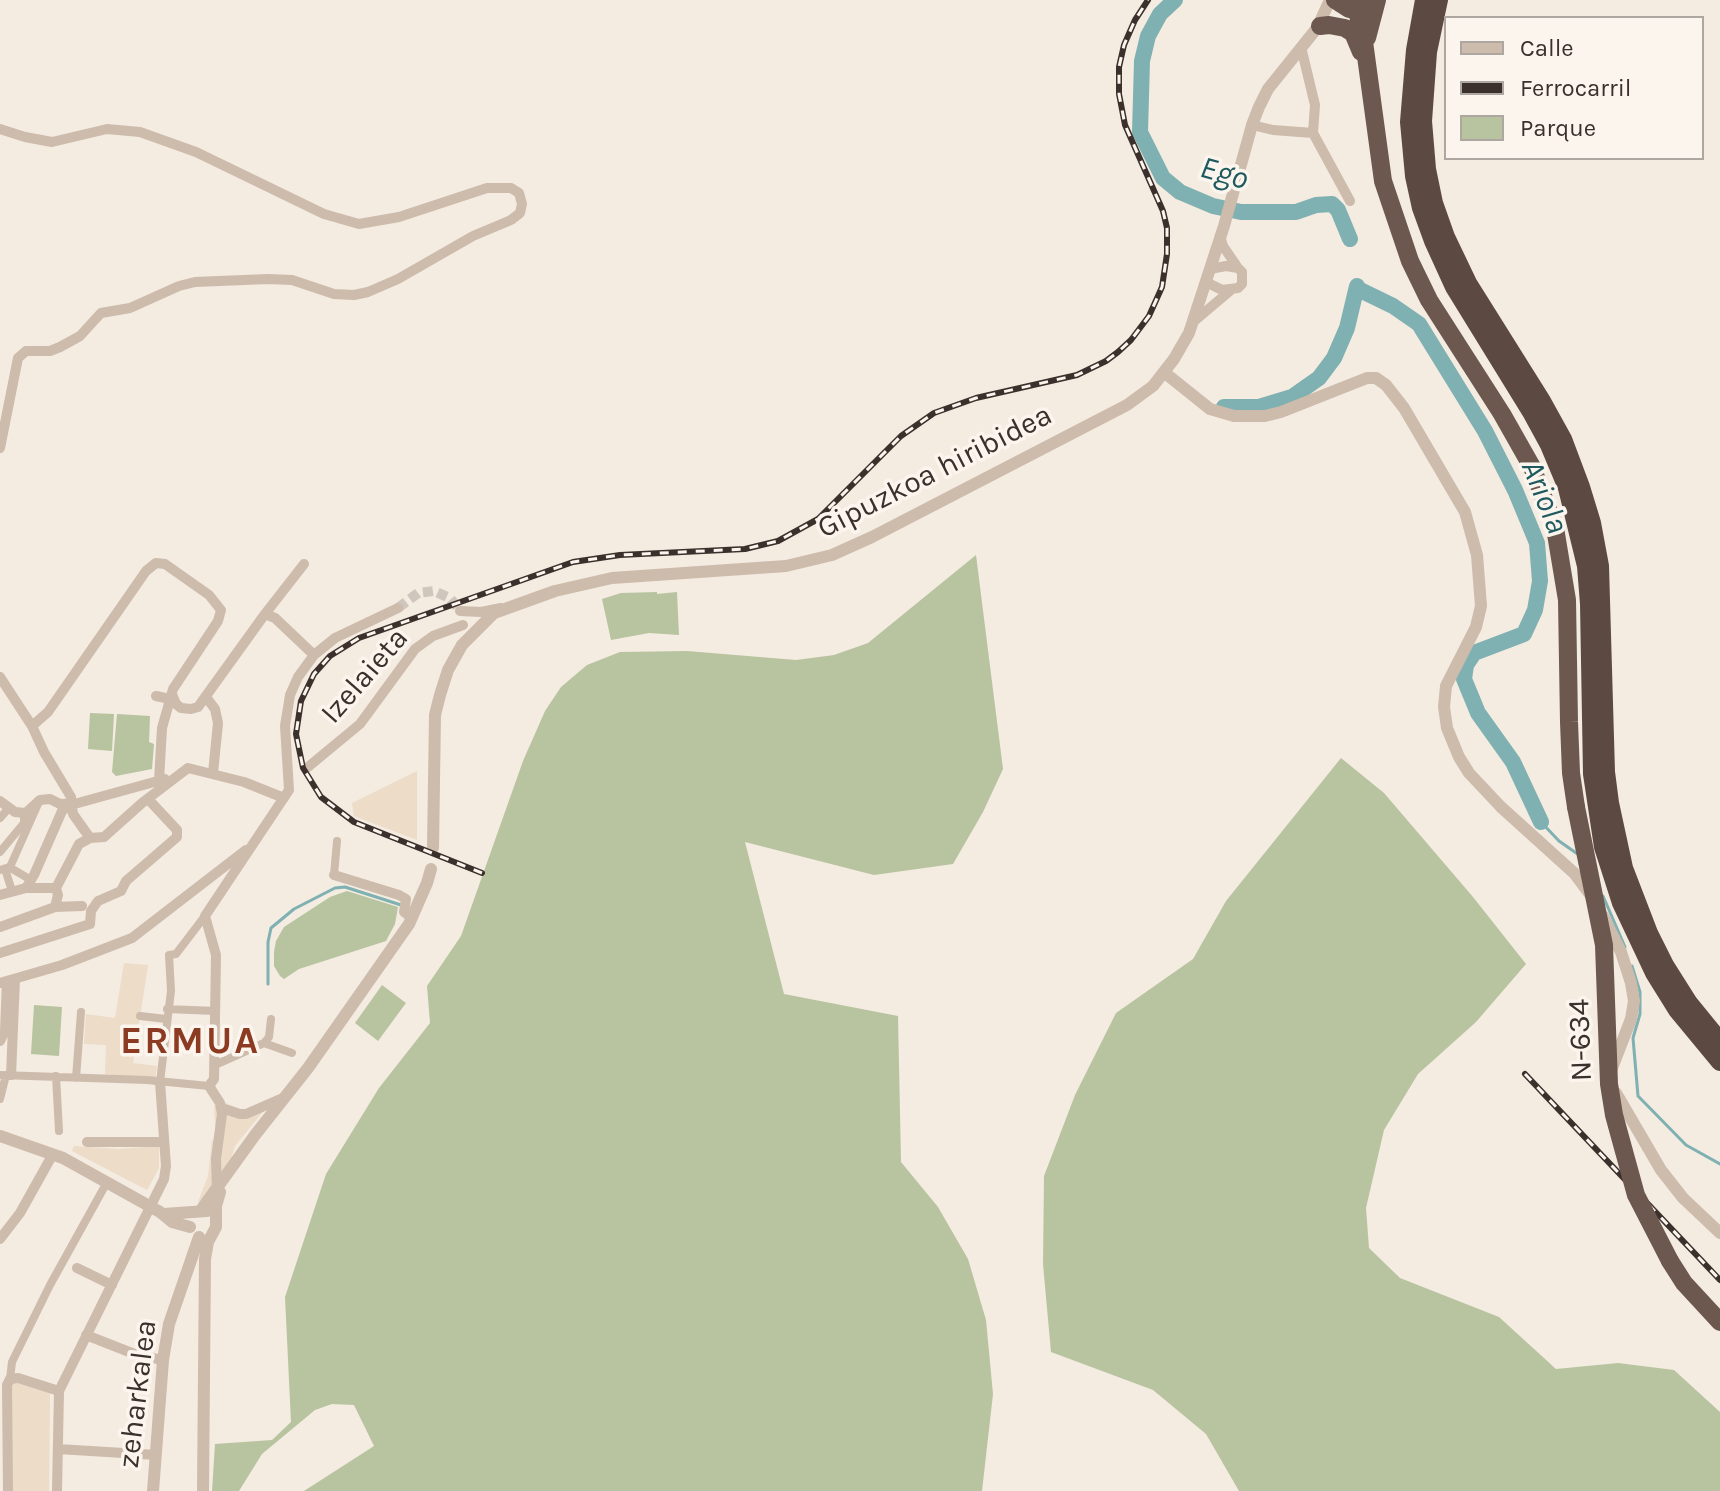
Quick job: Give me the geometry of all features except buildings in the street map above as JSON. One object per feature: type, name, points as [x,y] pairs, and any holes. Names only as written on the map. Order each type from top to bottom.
[{"type":"highway","points":[[1342,5],[1376,0],[1365,48]]},
{"type":"highway","points":[[1424,0],[1415,50],[1409,122],[1414,176],[1461,285],[1549,445],[1567,488],[1586,566],[1592,774],[1603,847],[1637,941],[1654,973],[1677,1010],[1720,1062]]},
{"type":"highway","points":[[1439,0],[1428,52],[1423,121],[1427,169],[1439,239]]},
{"type":"highway","points":[[1342,5],[1362,27],[1367,74]]},
{"type":"highway","points":[[1318,27],[1338,25],[1353,33],[1367,74]]},
{"type":"highway","name":"N-634","points":[[1367,74],[1383,181],[1410,261],[1429,300],[1532,467],[1555,528],[1567,600],[1571,773],[1604,945],[1609,1084],[1614,1115],[1636,1195],[1684,1283],[1720,1322]]},
{"type":"highway","points":[[1461,285],[1542,401],[1563,439],[1581,487],[1600,566],[1606,772],[1624,868],[1665,965],[1689,1003],[1720,1041]]},
{"type":"street","points":[[1318,27],[1342,5]]},
{"type":"street","points":[[1318,27],[1342,5]]},
{"type":"street","name":"Gipuzkoa hiribidea","points":[[433,848],[435,715],[448,670],[462,645],[494,613],[577,585],[612,578],[786,566],[832,555],[1127,405],[1165,373],[1192,323],[1252,125],[1268,89],[1318,27]]},
{"type":"street","points":[[1301,47],[1315,105],[1313,133],[1350,201]]},
{"type":"street","points":[[1252,125],[1313,133]]},
{"type":"street","points":[[0,129],[52,142],[107,129],[140,132],[196,152],[324,214],[359,224],[399,217],[487,188],[511,188],[519,193],[522,204],[520,213],[511,220],[473,236],[398,279],[368,292],[334,294],[292,280],[195,282],[130,308],[101,313],[80,336],[60,347],[50,351],[26,351],[18,358],[0,448]]},
{"type":"street","points":[[1192,323],[1242,284],[1242,272],[1223,246],[1220,236]]},
{"type":"street","points":[[1231,290],[1222,290],[1208,275],[1226,266],[1238,268]]},
{"type":"street","points":[[1165,373],[1210,409],[1224,415],[1265,416],[1281,412],[1367,378],[1376,378],[1386,385],[1404,408],[1465,512],[1477,555],[1481,606],[1476,627],[1446,686],[1444,707],[1447,728],[1469,773],[1501,807],[1574,873],[1594,899],[1610,928],[1621,952],[1634,1001],[1631,1019],[1612,1066],[1611,1081],[1661,1170],[1683,1198],[1720,1233]]},
{"type":"street","points":[[32,726],[48,712],[146,571],[156,563],[174,569],[209,595],[221,610],[218,621],[178,679],[171,696],[162,728],[157,785],[148,799],[104,837],[90,838],[79,844],[56,888],[55,907]]},
{"type":"street","points":[[171,696],[176,704],[188,709],[198,707],[304,564]]},
{"type":"street","points":[[461,610],[481,612],[511,605]]},
{"type":"street","points":[[57,1491],[59,1391],[164,1179],[166,1166],[160,1082],[171,991],[169,955],[176,954],[205,916],[289,790],[286,711],[298,677],[314,655],[344,633],[398,608]]},
{"type":"street","points":[[461,610],[462,645]]},
{"type":"street","points":[[461,610],[468,618],[469,632],[462,645]]},
{"type":"street","points":[[265,614],[275,618],[314,655]]},
{"type":"street","name":"Izelaieta","points":[[308,767],[360,724],[415,649],[433,636],[463,625]]},
{"type":"street","points":[[0,677],[32,726],[68,791],[73,814],[90,838]]},
{"type":"street","points":[[156,696],[171,696]]},
{"type":"street","points":[[206,697],[215,709],[218,723],[213,773]]},
{"type":"street","points":[[40,800],[71,804],[157,785],[188,768],[213,773],[284,798]]},
{"type":"street","points":[[0,927],[55,907],[86,908],[121,891],[126,881],[178,834],[148,799]]},
{"type":"street","points":[[2,809],[24,813],[40,800]]},
{"type":"street","points":[[12,891],[5,869],[40,800]]},
{"type":"street","points":[[0,895],[28,884],[62,811],[71,804]]},
{"type":"street","points":[[0,852],[24,823],[24,813]]},
{"type":"street","points":[[337,841],[334,875],[399,895],[406,899],[404,912],[412,918]]},
{"type":"street","points":[[7,981],[75,961],[129,940],[248,850]]},
{"type":"street","points":[[5,869],[28,884],[56,888]]},
{"type":"street","points":[[203,1491],[206,1256],[198,1227],[217,1190],[255,1135],[290,1092],[412,918],[431,869]]},
{"type":"street","points":[[0,953],[90,924],[86,908]]},
{"type":"street","points":[[6,1075],[209,1086],[213,1083],[216,955],[205,916]]},
{"type":"street","points":[[0,1041],[5,1031],[7,981]]},
{"type":"street","points":[[0,1099],[6,1075],[7,981]]},
{"type":"street","points":[[167,1009],[216,1011]]},
{"type":"street","points":[[76,1078],[81,1012]]},
{"type":"street","points":[[140,1016],[166,1019]]},
{"type":"street","points":[[215,1065],[264,1043],[269,1037],[271,1019]]},
{"type":"street","points":[[264,1043],[292,1053]]},
{"type":"street","points":[[56,1076],[59,1131]]},
{"type":"street","points":[[209,1086],[221,1108],[216,1159],[217,1190]]},
{"type":"street","points":[[221,1108],[246,1114],[290,1092]]},
{"type":"street","points":[[0,1136],[53,1154],[164,1214],[172,1222],[198,1227]]},
{"type":"street","points":[[87,1142],[164,1142]]},
{"type":"street","points":[[0,1239],[20,1213],[53,1154]]},
{"type":"street","name":"zeharkalea","points":[[153,1491],[163,1360],[169,1324],[198,1227],[216,1227],[216,1206],[226,1178]]},
{"type":"street","points":[[8,1491],[4,1404],[12,1362],[106,1184]]},
{"type":"street","points":[[64,1261],[112,1285]]},
{"type":"street","points":[[86,1335],[137,1355],[163,1360]]},
{"type":"street","points":[[10,1379],[18,1378],[59,1391]]},
{"type":"street","points":[[58,1449],[156,1455]]},
{"type":"green space","points":[[976,555],[1003,769],[953,864],[874,875],[745,842],[784,994],[898,1016],[901,1162],[938,1207],[968,1259],[986,1320],[993,1394],[982,1491],[304,1491],[374,1446],[354,1405],[332,1404],[315,1410],[262,1454],[239,1491],[212,1491],[215,1444],[272,1440],[291,1422],[285,1297],[326,1174],[379,1088],[430,1023],[427,986],[461,936],[523,761],[545,711],[561,687],[587,665],[620,652],[687,651],[796,660],[834,655],[868,643]]},
{"type":"green space","points":[[677,592],[679,635],[649,633],[611,640],[602,599],[621,593]]},
{"type":"green space","points":[[90,713],[114,714],[112,751],[88,749]]},
{"type":"green space","points":[[117,714],[150,716],[149,742],[154,744],[152,769],[116,776],[112,772]]},
{"type":"green space","points":[[1341,758],[1384,793],[1526,964],[1476,1022],[1418,1074],[1384,1130],[1366,1208],[1369,1248],[1400,1278],[1499,1317],[1556,1369],[1618,1363],[1674,1370],[1720,1412],[1720,1491],[1239,1491],[1206,1434],[1153,1390],[1051,1352],[1043,1264],[1044,1176],[1075,1095],[1116,1013],[1193,959],[1226,901]]},
{"type":"green space","points":[[347,891],[398,907],[395,924],[386,941],[299,969],[284,979],[280,976],[274,966],[274,952],[284,927],[330,897]]},
{"type":"green space","points":[[382,985],[406,1003],[378,1041],[355,1023]]},
{"type":"green space","points":[[34,1005],[62,1007],[59,1056],[31,1054]]},
{"type":"shaded area","points":[[417,771],[417,840],[354,816],[352,803]]},
{"type":"shaded area","points":[[124,963],[148,965],[133,1063],[157,1066],[155,1080],[105,1074],[106,1045],[84,1044],[86,1014],[115,1018]]},
{"type":"shaded area","points":[[224,1102],[241,1110],[266,1108],[235,1146],[230,1162],[208,1196],[198,1202],[208,1176],[212,1140],[216,1140],[214,1106]]},
{"type":"shaded area","points":[[74,1146],[119,1149],[159,1146],[159,1168],[147,1190],[72,1151]]},
{"type":"shaded area","points":[[14,1382],[50,1393],[49,1491],[12,1491],[11,1384]]},
{"type":"waterway","name":"Ego","points":[[1175,0],[1160,14],[1148,36],[1142,61],[1140,132],[1163,178],[1180,192],[1213,206],[1241,212],[1296,212],[1316,205],[1332,204],[1338,210],[1350,239]]},
{"type":"waterway","name":"Ego","points":[[1224,407],[1259,407],[1292,397],[1319,378],[1334,358],[1347,328],[1357,286]]},
{"type":"waterway","name":"Ariola","points":[[1358,289],[1393,306],[1419,324],[1485,431],[1537,543],[1540,581],[1535,610],[1524,634],[1474,653],[1466,665],[1464,679],[1478,713],[1513,762],[1541,822]]},
{"type":"waterway","points":[[1541,822],[1559,841],[1579,855]]},
{"type":"waterway","points":[[268,984],[271,928],[294,909],[335,888],[345,887],[401,905]]},
{"type":"waterway","points":[[1603,896],[1625,947]]},
{"type":"waterway","points":[[1632,966],[1640,992],[1640,1014],[1633,1038],[1638,1096],[1686,1145],[1720,1164]]},
{"type":"tunnel","points":[[398,608],[418,593],[434,591],[450,598],[459,609]]},
{"type":"railway","points":[[482,873],[354,822],[321,797],[303,768],[296,734],[301,701],[314,674],[330,656],[359,638],[573,562],[620,555],[745,549],[778,541],[818,519],[901,436],[934,413],[976,398],[1077,375],[1118,352],[1149,316],[1162,287],[1167,254],[1167,228],[1163,211],[1125,125],[1119,94],[1119,67],[1124,45],[1148,0]]},
{"type":"railway","points":[[1525,1074],[1720,1280]]},
{"type":"district","name":"ERMUA","points":[[190,1042]]}]
